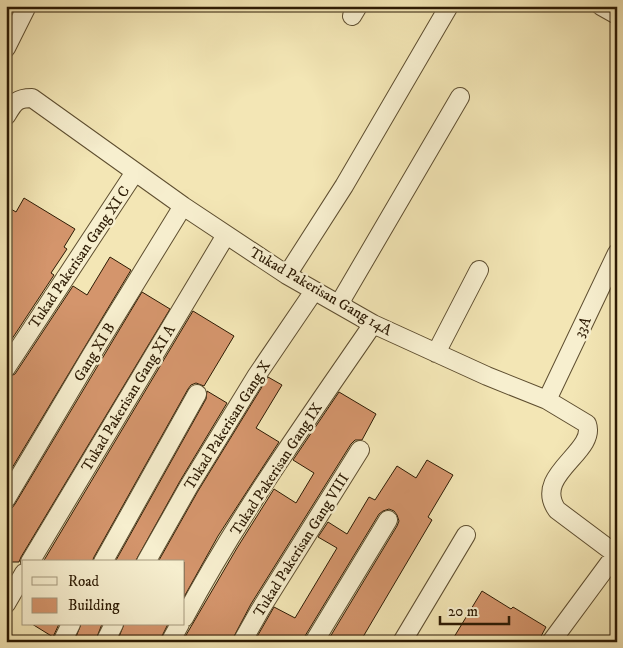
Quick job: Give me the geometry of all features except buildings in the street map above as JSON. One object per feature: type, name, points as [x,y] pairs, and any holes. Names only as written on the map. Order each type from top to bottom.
[{"type":"street","points":[[6,48],[27,6]]},
{"type":"street","points":[[288,275],[349,178],[449,6]]},
{"type":"street","points":[[601,6],[617,15]]},
{"type":"street","points":[[339,304],[460,97]]},
{"type":"street","name":"Tukad Pakerisan Gang 14A","points":[[6,116],[16,102],[22,98],[32,98],[183,206],[288,275],[373,324],[487,376],[547,400],[586,424],[589,430],[586,439],[551,488],[552,503],[557,510],[616,554]]},
{"type":"street","name":"Tukad Pakerisan Gang XI C","points":[[6,368],[135,172]]},
{"type":"street","name":"Gang XI B","points":[[6,499],[183,206]]},
{"type":"street","name":"Tukad Pakerisan Gang XI A","points":[[31,560],[226,235]]},
{"type":"street","name":"33A","points":[[547,400],[617,253]]},
{"type":"street","points":[[436,353],[479,270]]},
{"type":"street","name":"Tukad Pakerisan Gang X","points":[[147,560],[184,494],[257,375],[314,290]]},
{"type":"street","name":"Tukad Pakerisan Gang IX","points":[[185,616],[249,508],[373,324]]},
{"type":"street","points":[[104,560],[197,394]]},
{"type":"street","name":"Tukad Pakerisan Gang VIII","points":[[242,642],[360,450]]},
{"type":"street","points":[[314,642],[388,520]]},
{"type":"street","points":[[402,642],[466,535]]},
{"type":"street","points":[[551,642],[616,554]]},
{"type":"street","points":[[6,604],[22,576]]},
{"type":"street","points":[[62,642],[70,626]]},
{"type":"street","points":[[105,642],[113,626]]},
{"type":"street","points":[[170,642],[179,626]]}]
